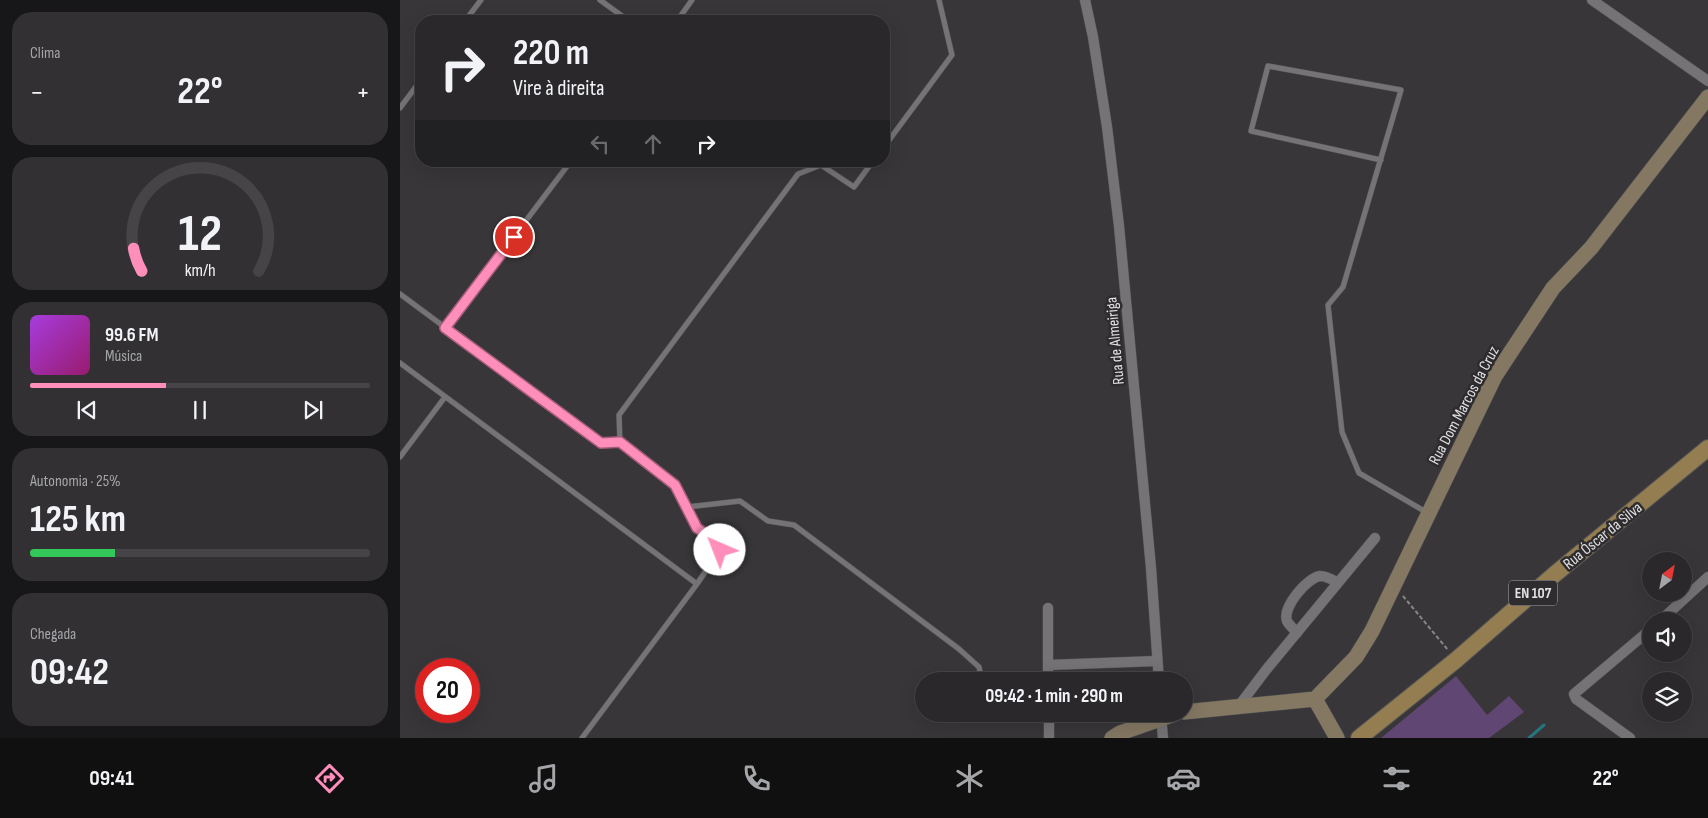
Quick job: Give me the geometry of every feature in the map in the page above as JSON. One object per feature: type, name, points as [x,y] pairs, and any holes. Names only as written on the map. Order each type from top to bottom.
[{"type":"main road","name":"Rua Óscar da Silva","points":[[1359,738],[1456,660],[1555,574],[1708,448]]},
{"type":"street","name":"Rua de Almeiriga","points":[[1085,0],[1107,127],[1119,226],[1152,568],[1159,672]]},
{"type":"street","points":[[1592,0],[1708,81]]},
{"type":"street","name":"Rua Dom Marcos da Cruz","points":[[1315,699],[1356,658],[1372,631],[1495,376],[1552,288],[1591,248],[1708,97]]},
{"type":"street","points":[[1238,707],[1374,538]]},
{"type":"street","points":[[1297,633],[1287,622],[1286,616],[1293,599],[1310,581],[1318,576],[1338,583]]},
{"type":"street","points":[[1670,612],[1708,577]]},
{"type":"street","points":[[1048,608],[1048,672]]},
{"type":"street","points":[[1630,738],[1576,699],[1574,694],[1642,637]]},
{"type":"street","points":[[1048,665],[1158,661]]},
{"type":"street","points":[[1193,711],[1315,699],[1337,738]]},
{"type":"street","points":[[1049,722],[1049,738]]},
{"type":"street","points":[[1112,738],[1148,722]]},
{"type":"street","points":[[1163,738],[1165,722]]},
{"type":"lane","points":[[470,15],[481,0]]},
{"type":"lane","points":[[600,0],[621,15]]},
{"type":"lane","points":[[681,15],[692,0]]},
{"type":"lane","points":[[890,139],[952,55],[939,0]]},
{"type":"lane","points":[[1381,160],[1251,130],[1268,66],[1401,90],[1381,160],[1343,288],[1328,305],[1342,432],[1359,473],[1429,514]]},
{"type":"lane","points":[[400,108],[415,88]]},
{"type":"lane","points":[[445,328],[566,167]]},
{"type":"lane","points":[[620,442],[619,415],[798,174],[812,167]]},
{"type":"lane","points":[[826,167],[854,187],[869,167]]},
{"type":"lane","points":[[400,294],[601,443],[620,442],[675,485],[697,528],[718,542],[720,550],[697,584],[582,738]]},
{"type":"lane","points":[[400,363],[697,584]]},
{"type":"lane","points":[[400,458],[444,397]]},
{"type":"lane","points":[[687,507],[740,501],[768,521],[794,525],[959,649],[979,667],[980,672]]},
{"type":"path","points":[[1394,586],[1456,660]]},
{"type":"shaded area","points":[[1456,676],[1487,715],[1509,696],[1524,712],[1489,738],[1381,738]]},
{"type":"waterway","points":[[1529,738],[1544,725]]},
{"type":"route","points":[[514,237],[445,328],[601,443],[620,442],[675,485],[697,528],[718,542],[720,550]]}]
